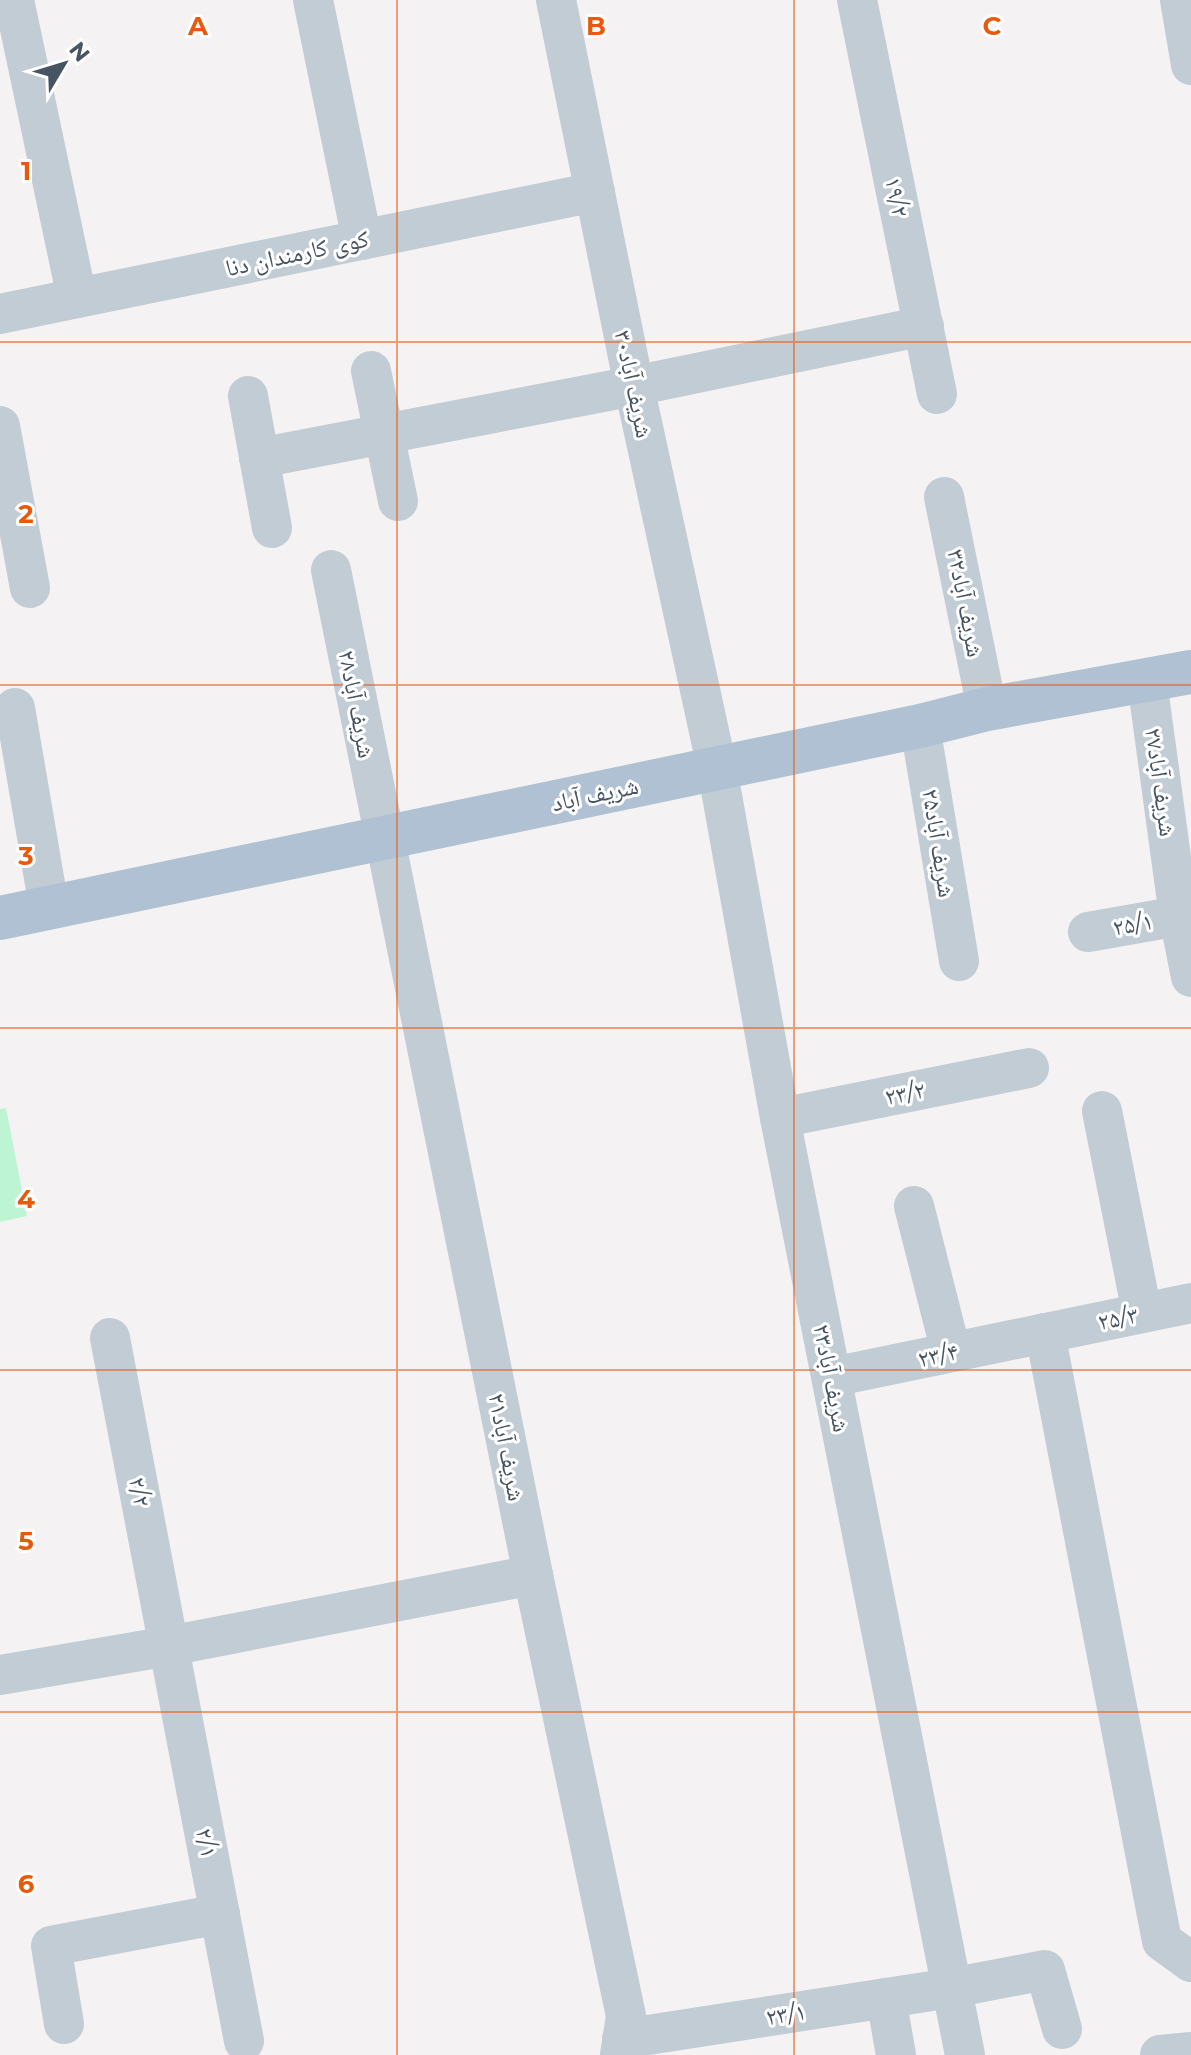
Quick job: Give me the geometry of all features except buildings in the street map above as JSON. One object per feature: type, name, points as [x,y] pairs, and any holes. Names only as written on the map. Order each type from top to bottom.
[{"type":"main road","name":"شریف آباد","points":[[0,918],[920,726],[987,709],[1191,672]]},
{"type":"street","points":[[14,0],[77,298]]},
{"type":"street","points":[[313,0],[362,240]]},
{"type":"street","name":"شریف آباد۳۰","points":[[556,0],[634,386],[717,768]]},
{"type":"street","name":"۱۹/۲","points":[[857,0],[937,394]]},
{"type":"street","points":[[1180,0],[1191,65]]},
{"type":"street","name":"کوی کارمندان دنا","points":[[0,314],[595,192]]},
{"type":"street","points":[[259,458],[924,326]]},
{"type":"street","points":[[371,371],[398,501]]},
{"type":"street","points":[[248,396],[272,528]]},
{"type":"street","points":[[0,426],[8,514],[30,588]]},
{"type":"street","name":"شریف آباد۳۲","points":[[944,497],[987,709]]},
{"type":"street","name":"شریف آباد۲۸","points":[[331,570],[384,838]]},
{"type":"street","name":"شریف آباد۲۷","points":[[1147,681],[1179,916],[1191,977]]},
{"type":"street","points":[[15,708],[49,907]]},
{"type":"street","name":"شریف آباد۲۵","points":[[920,726],[959,961]]},
{"type":"street","name":"شریف آباد۲۳","points":[[717,768],[780,1118],[965,2055]]},
{"type":"street","name":"شریف آباد۲۱","points":[[384,838],[626,2016],[621,2047]]},
{"type":"street","name":"۲۵/۱","points":[[1088,932],[1179,916]]},
{"type":"street","name":"۲۳/۲","points":[[780,1118],[1029,1068]]},
{"type":"street","points":[[1102,1111],[1142,1313]]},
{"type":"street","points":[[914,1206],[951,1352]]},
{"type":"street","name":"۲۵/۳","points":[[1045,1333],[1191,1303]]},
{"type":"street","points":[[1045,1333],[1162,1941],[1191,1962]]},
{"type":"street","name":"۲۳/۴","points":[[832,1377],[1045,1333]]},
{"type":"street","name":"۲/۲","points":[[110,1338],[169,1646]]},
{"type":"street","points":[[0,1675],[169,1646],[533,1575]]},
{"type":"street","name":"۲/۱","points":[[169,1646],[244,2041]]},
{"type":"street","points":[[64,2024],[51,1946],[220,1914]]},
{"type":"street","name":"۲۳/۱","points":[[621,2047],[735,2039],[886,1998],[1045,1970],[1062,2029]]},
{"type":"street","points":[[886,1998],[896,2055]]},
{"type":"street","points":[[1160,2055],[1191,2052]]},
{"type":"green space","points":[[6,1108],[27,1216],[0,1222],[0,1109]]}]
